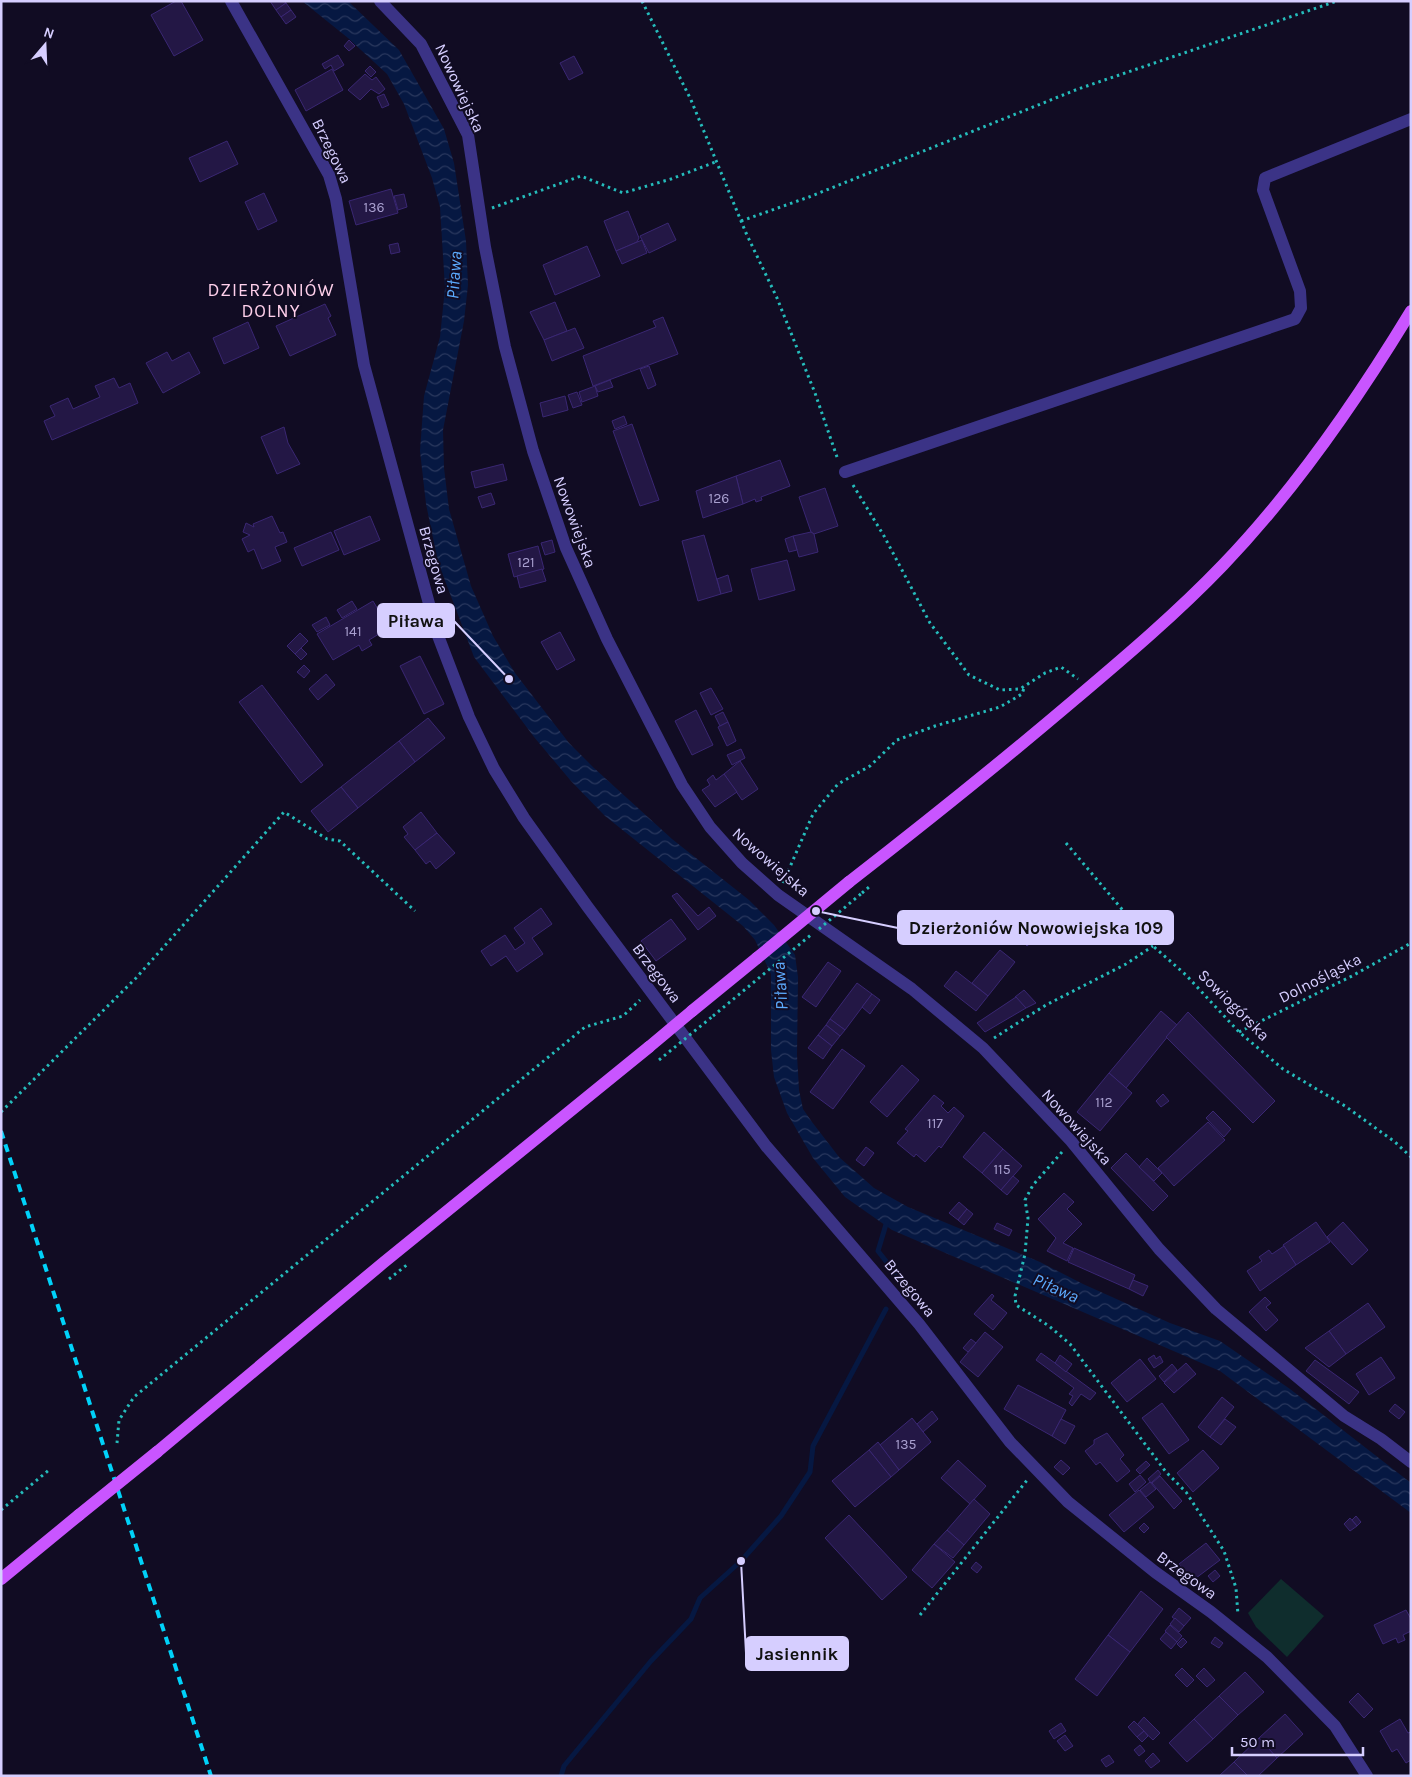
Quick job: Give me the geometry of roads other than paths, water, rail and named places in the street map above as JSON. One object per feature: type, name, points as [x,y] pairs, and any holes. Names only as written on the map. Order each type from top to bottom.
[{"type":"main road","points":[[1,1578],[157,1452],[383,1262],[849,882],[988,772],[1161,625],[1224,564],[1281,497],[1330,433],[1377,366],[1411,310]]},
{"type":"street","name":"Brzegowa","points":[[231,1],[329,175],[336,198],[364,366],[437,633],[469,717],[494,769],[524,818],[766,1146],[919,1324],[1010,1442],[1068,1502],[1094,1524],[1267,1657],[1314,1702],[1335,1726],[1367,1776]]},
{"type":"street","name":"Nowowiejska","points":[[380,1],[421,44],[468,135],[505,347],[533,451],[576,575],[682,785],[724,846],[778,895],[912,989],[983,1048],[1071,1141],[1159,1249],[1216,1309],[1344,1416],[1411,1462]]},
{"type":"street","points":[[845,472],[1295,319],[1301,308],[1300,291],[1264,190],[1265,178],[1411,120]]},
{"type":"water","points":[[302,1],[348,1],[399,50],[444,129],[454,163],[466,241],[468,285],[464,321],[443,430],[444,468],[449,509],[471,586],[493,636],[515,673],[569,743],[672,839],[749,900],[774,925],[795,955],[798,977],[797,1055],[799,1090],[803,1109],[812,1122],[839,1157],[874,1188],[908,1207],[1040,1262],[1083,1284],[1170,1323],[1220,1341],[1290,1389],[1411,1483],[1411,1513],[1220,1371],[892,1230],[845,1197],[813,1158],[787,1113],[774,1077],[771,1050],[771,974],[755,940],[743,926],[605,816],[571,781],[534,737],[474,657],[438,562],[426,504],[420,451],[424,396],[440,337],[445,288],[440,207],[432,178],[404,104],[387,74],[348,38]]},
{"type":"waterway","points":[[887,1221],[878,1251],[900,1279]]},
{"type":"waterway","points":[[561,1776],[564,1766],[651,1661],[691,1619],[700,1598],[741,1561],[781,1516],[810,1472],[813,1446],[886,1309]]},
{"type":"railway","points":[[1,1131],[211,1776]]},
{"type":"place","name":"Piława","points":[[509,679]]},
{"type":"place","name":"Dzierżoniów Nowowiejska 109","points":[[816,911]]},
{"type":"place","name":"Jasiennik","points":[[741,1561]]},
{"type":"district","name":"DZIERŻONIÓW DOLNY","points":[[271,300]]}]
